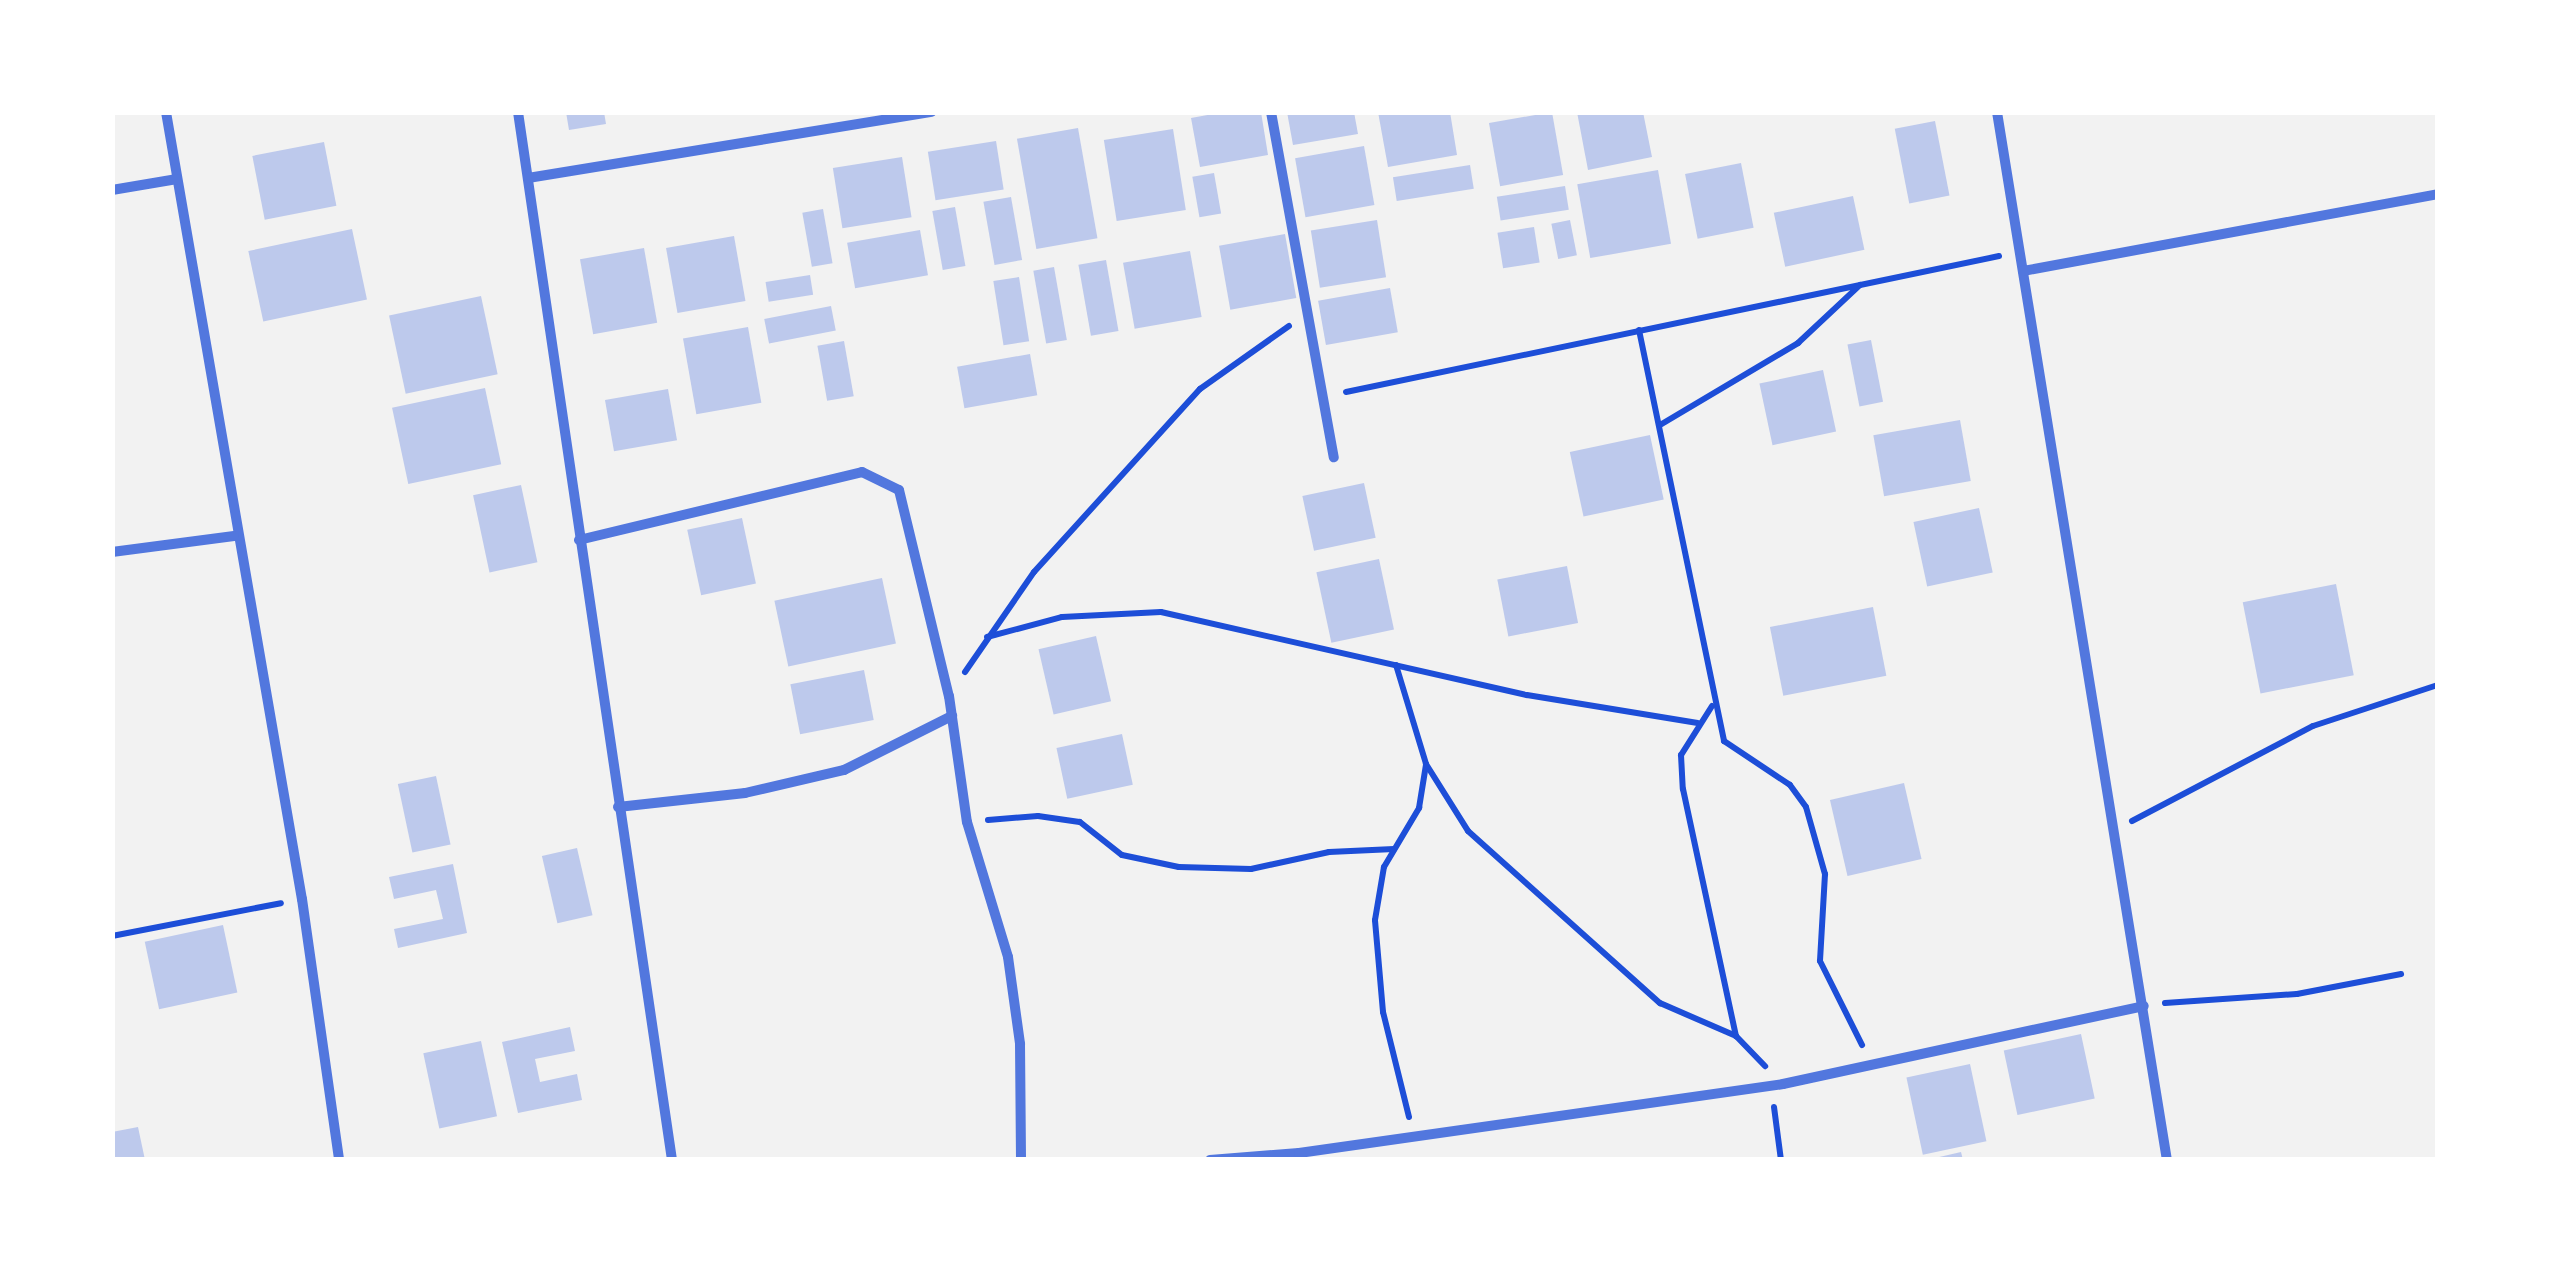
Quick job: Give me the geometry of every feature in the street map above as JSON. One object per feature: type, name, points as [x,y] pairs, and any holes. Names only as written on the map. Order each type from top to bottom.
[{"type":"street","points":[[166,112],[219,410],[234,536],[302,899],[339,1160]]},
{"type":"street","points":[[518,112],[672,1160]]},
{"type":"street","points":[[528,178],[932,112]]},
{"type":"street","points":[[1271,112],[1334,457]]},
{"type":"street","points":[[1996,112],[2118,828],[2167,1160]]},
{"type":"street","points":[[112,190],[177,178]]},
{"type":"street","points":[[2023,270],[2438,194]]},
{"type":"street","points":[[579,540],[862,472],[899,490],[908,510],[950,696],[967,822],[1008,957],[1020,1044],[1021,1160]]},
{"type":"street","points":[[112,552],[234,536]]},
{"type":"street","points":[[618,807],[745,794],[844,770],[952,716]]},
{"type":"street","points":[[1210,1160],[1777,1085],[2144,1006]]},
{"type":"path","points":[[1321,397],[2020,252]]},
{"type":"path","points":[[1660,426],[1798,343],[1861,284]]},
{"type":"path","points":[[950,696],[1034,572],[1200,389],[1306,314]]},
{"type":"path","points":[[1639,330],[1696,582],[1712,704],[1724,741],[1790,786],[1806,807],[1825,874],[1820,961],[1873,1066]]},
{"type":"path","points":[[987,637],[1062,617],[1161,612],[1527,695],[1698,723]]},
{"type":"path","points":[[1396,665],[1426,764],[1468,831],[1518,881],[1660,1003],[1736,1036],[1777,1085],[1780,1160]]},
{"type":"path","points":[[2118,828],[2296,734],[2438,685]]},
{"type":"path","points":[[1712,704],[1681,755],[1683,789],[1736,1036]]},
{"type":"path","points":[[1414,1136],[1382,1012],[1376,954],[1378,888],[1394,849],[1419,808],[1426,764]]},
{"type":"path","points":[[967,822],[1057,817],[1080,822],[1122,855],[1179,867],[1251,868],[1329,852],[1394,849]]},
{"type":"path","points":[[112,936],[302,899]]},
{"type":"path","points":[[2144,1006],[2296,994],[2401,974]]},
{"type":"building","points":[[566,112],[604,112],[606,124],[569,130]]},
{"type":"building","points":[[1224,112],[1261,112],[1268,155],[1200,167],[1191,118]]},
{"type":"building","points":[[1287,112],[1354,112],[1358,134],[1293,145]]},
{"type":"building","points":[[1378,112],[1450,112],[1457,155],[1388,167]]},
{"type":"building","points":[[1552,112],[1563,175],[1500,186],[1489,123]]},
{"type":"building","points":[[1577,112],[1643,112],[1652,157],[1588,170]]},
{"type":"building","points":[[1935,121],[1950,196],[1909,203],[1895,129]]},
{"type":"building","points":[[1078,128],[1097,238],[1036,249],[1017,139]]},
{"type":"building","points":[[1173,129],[1186,210],[1117,221],[1104,140]]},
{"type":"building","points":[[996,141],[1004,189],[936,200],[928,152]]},
{"type":"building","points":[[324,142],[336,206],[265,220],[252,156]]},
{"type":"building","points":[[1364,146],[1374,205],[1305,217],[1295,158]]},
{"type":"building","points":[[902,157],[912,217],[842,228],[833,168]]},
{"type":"building","points":[[1741,163],[1754,228],[1698,239],[1685,174]]},
{"type":"building","points":[[1470,165],[1474,189],[1397,201],[1393,177]]},
{"type":"building","points":[[1658,170],[1671,244],[1590,258],[1577,184]]},
{"type":"building","points":[[1214,173],[1221,213],[1199,217],[1192,177]]},
{"type":"building","points":[[1565,186],[1569,210],[1501,220],[1497,197]]},
{"type":"building","points":[[1853,196],[1864,250],[1785,267],[1774,213]]},
{"type":"building","points":[[1011,197],[1022,260],[995,265],[983,202]]},
{"type":"building","points":[[955,207],[965,266],[943,270],[932,211]]},
{"type":"building","points":[[823,209],[833,263],[812,267],[802,213]]},
{"type":"building","points":[[1377,220],[1386,277],[1320,288],[1311,230]]},
{"type":"building","points":[[1570,220],[1577,255],[1558,259],[1551,224]]},
{"type":"building","points":[[1534,227],[1540,263],[1503,268],[1497,233]]},
{"type":"building","points":[[352,229],[367,299],[263,321],[248,251]]},
{"type":"building","points":[[920,230],[928,275],[855,288],[847,243]]},
{"type":"building","points":[[1285,234],[1296,298],[1230,310],[1219,246]]},
{"type":"building","points":[[734,236],[745,301],[678,313],[666,248]]},
{"type":"building","points":[[644,248],[657,323],[593,334],[580,259]]},
{"type":"building","points":[[1190,251],[1202,317],[1135,329],[1123,263]]},
{"type":"building","points":[[1106,260],[1119,331],[1091,336],[1078,265]]},
{"type":"building","points":[[1054,267],[1067,340],[1046,344],[1033,271]]},
{"type":"building","points":[[810,275],[813,295],[769,302],[766,282]]},
{"type":"building","points":[[1019,277],[1029,341],[1003,345],[993,281]]},
{"type":"building","points":[[1390,288],[1398,332],[1326,345],[1318,301]]},
{"type":"building","points":[[481,296],[498,374],[406,394],[389,316]]},
{"type":"building","points":[[831,306],[836,331],[769,344],[764,319]]},
{"type":"building","points":[[748,327],[761,403],[696,414],[683,338]]},
{"type":"building","points":[[1871,340],[1883,402],[1859,406],[1847,345]]},
{"type":"building","points":[[844,341],[854,396],[827,401],[817,346]]},
{"type":"building","points":[[1030,354],[1037,395],[964,408],[957,367]]},
{"type":"building","points":[[1823,370],[1836,432],[1773,445],[1759,384]]},
{"type":"building","points":[[485,388],[501,464],[408,484],[392,408]]},
{"type":"building","points":[[668,389],[677,440],[614,451],[605,400]]},
{"type":"building","points":[[1960,420],[1971,481],[1884,496],[1873,435]]},
{"type":"building","points":[[1650,435],[1664,500],[1584,517],[1570,452]]},
{"type":"building","points":[[1364,483],[1376,538],[1314,551],[1302,496]]},
{"type":"building","points":[[521,485],[537,562],[489,572],[473,495]]},
{"type":"building","points":[[1979,508],[1993,573],[1927,586],[1913,522]]},
{"type":"building","points":[[742,518],[756,584],[701,595],[687,530]]},
{"type":"building","points":[[1379,559],[1394,629],[1331,643],[1316,572]]},
{"type":"building","points":[[1567,566],[1578,623],[1508,636],[1497,580]]},
{"type":"building","points":[[882,578],[896,644],[788,666],[774,601]]},
{"type":"building","points":[[2336,584],[2354,675],[2260,693],[2243,602]]},
{"type":"building","points":[[1873,607],[1886,676],[1783,696],[1770,627]]},
{"type":"building","points":[[1096,636],[1111,701],[1054,715],[1039,649]]},
{"type":"building","points":[[864,670],[874,720],[800,734],[790,684]]},
{"type":"building","points":[[1122,734],[1133,785],[1067,799],[1056,748]]},
{"type":"building","points":[[436,776],[451,844],[412,853],[398,784]]},
{"type":"building","points":[[1904,783],[1922,859],[1847,876],[1830,800]]},
{"type":"building","points":[[577,848],[593,915],[557,923],[542,856]]},
{"type":"building","points":[[453,864],[467,933],[398,948],[394,929],[443,919],[436,890],[394,899],[389,877]]},
{"type":"building","points":[[223,925],[237,992],[159,1009],[145,942]]},
{"type":"building","points":[[570,1027],[575,1051],[535,1059],[540,1082],[577,1074],[582,1100],[518,1113],[502,1042]]},
{"type":"building","points":[[2081,1034],[2095,1099],[2017,1115],[2004,1050]]},
{"type":"building","points":[[481,1041],[497,1116],[439,1129],[423,1053]]},
{"type":"building","points":[[1970,1064],[1986,1141],[1923,1155],[1906,1078]]},
{"type":"building","points":[[138,1127],[145,1160],[112,1160],[112,1132]]},
{"type":"building","points":[[1961,1152],[1963,1160],[1935,1160],[1935,1158]]}]
